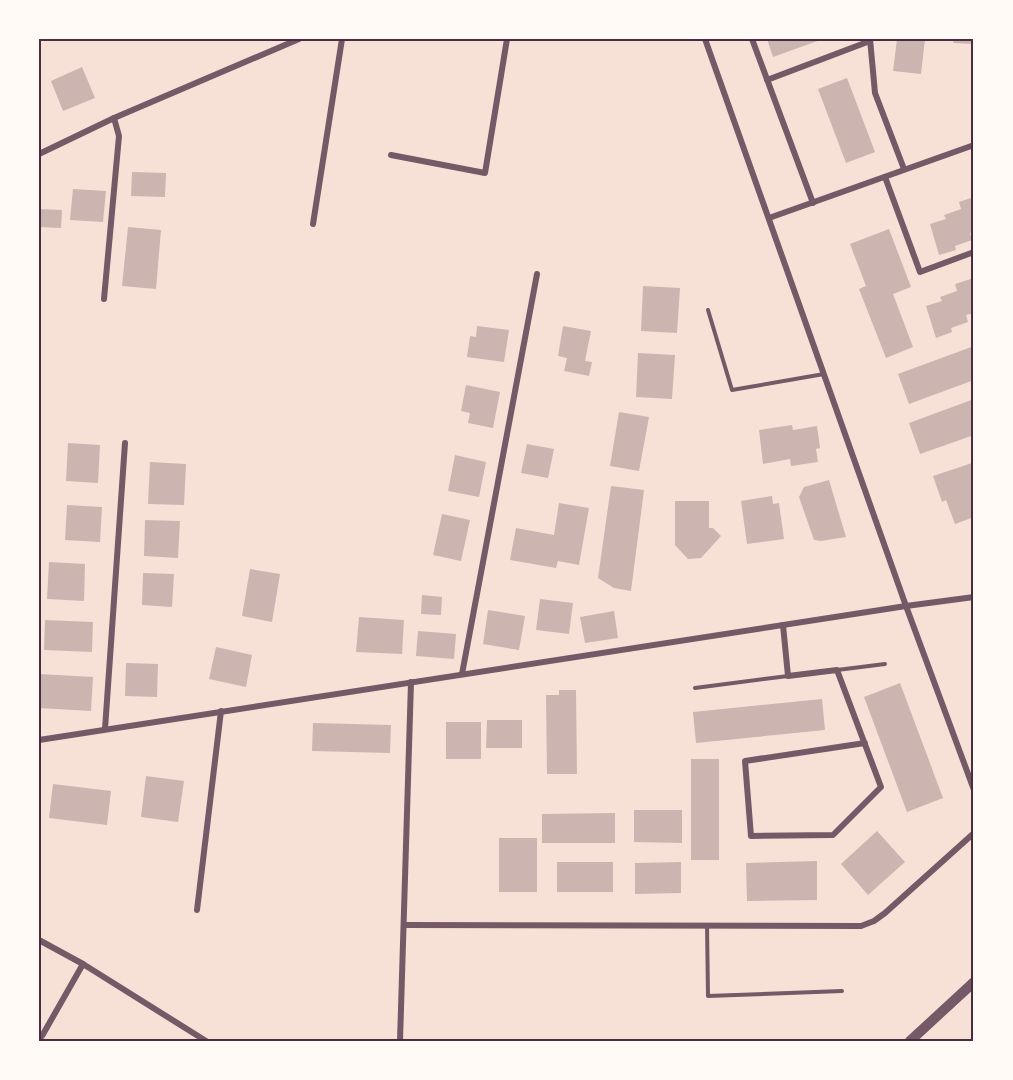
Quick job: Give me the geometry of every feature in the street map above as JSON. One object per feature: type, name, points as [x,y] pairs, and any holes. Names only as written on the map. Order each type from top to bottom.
[{"type":"street","points":[[39,154],[114,118],[299,39]]},
{"type":"street","points":[[313,224],[342,39]]},
{"type":"street","points":[[391,155],[485,173],[507,39]]},
{"type":"street","points":[[705,39],[906,606],[974,790]]},
{"type":"street","points":[[752,39],[813,203]]},
{"type":"street","points":[[767,80],[870,40],[875,93],[904,170]]},
{"type":"street","points":[[104,300],[119,136],[114,118]]},
{"type":"street","points":[[769,218],[974,145]]},
{"type":"street","points":[[885,177],[920,272],[974,252]]},
{"type":"street","points":[[462,674],[537,274]]},
{"type":"street","points":[[105,729],[125,443]]},
{"type":"street","points":[[39,740],[974,597]]},
{"type":"street","points":[[783,625],[788,676],[837,670],[881,787],[833,835],[751,836],[745,760],[864,743]]},
{"type":"street","points":[[400,1041],[411,682]]},
{"type":"street","points":[[197,910],[221,711]]},
{"type":"street","points":[[405,925],[861,926],[874,921],[974,833]]},
{"type":"street","points":[[39,940],[83,964],[206,1041]]},
{"type":"street","points":[[42,1036],[83,964]]},
{"type":"street","points":[[910,1041],[974,982]]},
{"type":"street","points":[[186,1041],[192,1033]]},
{"type":"lane","points":[[708,310],[732,390],[824,374]]},
{"type":"lane","points":[[837,670],[885,664]]},
{"type":"lane","points":[[696,688],[788,676]]},
{"type":"lane","points":[[707,925],[708,996],[842,991]]},
{"type":"building","points":[[767,39],[823,39],[773,57]]},
{"type":"building","points":[[897,39],[925,39],[921,74],[893,71]]},
{"type":"building","points":[[954,39],[974,39],[974,44],[953,43]]},
{"type":"building","points":[[82,67],[95,98],[63,111],[51,81]]},
{"type":"building","points":[[847,78],[875,152],[846,163],[818,89]]},
{"type":"building","points":[[132,172],[166,173],[165,197],[131,196]]},
{"type":"building","points":[[73,189],[106,191],[103,222],[70,220]]},
{"type":"building","points":[[974,197],[974,232],[970,233],[972,240],[955,246],[956,250],[939,255],[930,224],[946,219],[944,215],[961,209],[959,202]]},
{"type":"building","points":[[39,209],[62,210],[61,228],[39,227]]},
{"type":"building","points":[[128,227],[161,230],[156,289],[122,286]]},
{"type":"building","points":[[889,229],[911,287],[893,294],[913,347],[886,358],[859,289],[866,286],[850,244]]},
{"type":"building","points":[[974,278],[974,313],[966,315],[968,322],[951,328],[952,332],[936,338],[926,306],[942,301],[940,297],[957,291],[955,284]]},
{"type":"building","points":[[643,286],[680,288],[677,333],[641,331]]},
{"type":"building","points":[[477,326],[509,330],[504,362],[467,357],[470,336],[476,337]]},
{"type":"building","points":[[563,326],[591,331],[585,361],[592,362],[589,376],[564,371],[567,358],[558,356]]},
{"type":"building","points":[[974,346],[974,380],[909,404],[898,374]]},
{"type":"building","points":[[638,353],[675,355],[672,399],[636,397]]},
{"type":"building","points":[[466,385],[500,392],[493,428],[468,423],[470,413],[461,411]]},
{"type":"building","points":[[974,399],[974,435],[920,454],[909,423]]},
{"type":"building","points":[[619,412],[649,417],[639,471],[610,466]]},
{"type":"building","points":[[792,425],[793,430],[817,426],[820,448],[816,449],[818,462],[791,466],[790,459],[763,464],[759,430]]},
{"type":"building","points":[[68,443],[100,445],[98,483],[66,481]]},
{"type":"building","points":[[527,444],[554,449],[548,478],[521,473]]},
{"type":"building","points":[[455,455],[486,462],[479,497],[448,491]]},
{"type":"building","points":[[150,462],[186,464],[184,505],[148,504]]},
{"type":"building","points":[[972,463],[974,517],[955,524],[946,500],[942,502],[933,476]]},
{"type":"building","points":[[829,480],[846,537],[814,540],[799,497],[804,487]]},
{"type":"building","points":[[611,486],[644,490],[631,591],[614,588],[598,578]]},
{"type":"building","points":[[772,496],[773,504],[779,503],[784,539],[747,544],[741,501]]},
{"type":"building","points":[[675,501],[709,501],[709,528],[713,528],[721,536],[701,558],[688,559],[675,545]]},
{"type":"building","points":[[559,503],[589,508],[579,565],[558,561],[556,568],[510,560],[516,528],[554,535]]},
{"type":"building","points":[[67,505],[102,507],[100,542],[65,540]]},
{"type":"building","points":[[442,514],[470,520],[461,561],[433,555]]},
{"type":"building","points":[[145,520],[180,521],[178,558],[144,556]]},
{"type":"building","points":[[49,562],[85,564],[84,601],[47,599]]},
{"type":"building","points":[[250,569],[280,574],[272,622],[242,616]]},
{"type":"building","points":[[143,573],[174,574],[172,607],[142,605]]},
{"type":"building","points":[[422,595],[442,597],[441,615],[421,614]]},
{"type":"building","points":[[540,599],[573,603],[569,634],[536,630]]},
{"type":"building","points":[[488,610],[525,616],[519,650],[483,644]]},
{"type":"building","points":[[614,611],[618,638],[585,643],[580,617]]},
{"type":"building","points":[[359,617],[404,620],[402,654],[356,652]]},
{"type":"building","points":[[45,620],[93,622],[92,652],[44,650]]},
{"type":"building","points":[[418,631],[456,634],[454,659],[416,656]]},
{"type":"building","points":[[216,647],[252,655],[246,687],[209,679]]},
{"type":"building","points":[[126,663],[158,664],[157,697],[125,696]]},
{"type":"building","points":[[39,674],[93,677],[91,711],[39,708]]},
{"type":"building","points":[[900,683],[943,798],[907,812],[864,697]]},
{"type":"building","points":[[559,690],[576,690],[577,774],[547,774],[546,695],[559,695]]},
{"type":"building","points":[[822,699],[825,730],[696,743],[693,712]]},
{"type":"building","points":[[487,720],[522,720],[522,748],[486,748]]},
{"type":"building","points":[[446,722],[481,722],[481,759],[446,759]]},
{"type":"building","points":[[313,723],[391,725],[390,753],[312,751]]},
{"type":"building","points":[[691,759],[719,759],[719,860],[691,860]]},
{"type":"building","points":[[146,776],[184,781],[178,822],[141,817]]},
{"type":"building","points":[[53,784],[111,791],[107,825],[49,818]]},
{"type":"building","points":[[634,810],[682,810],[682,843],[634,842]]},
{"type":"building","points":[[615,813],[615,843],[542,843],[542,814]]},
{"type":"building","points":[[877,831],[905,862],[868,895],[841,864]]},
{"type":"building","points":[[499,838],[537,838],[537,892],[499,892]]},
{"type":"building","points":[[817,861],[817,900],[747,901],[746,863]]},
{"type":"building","points":[[557,862],[613,862],[613,892],[557,892]]},
{"type":"building","points":[[681,862],[681,893],[635,894],[635,863]]}]
